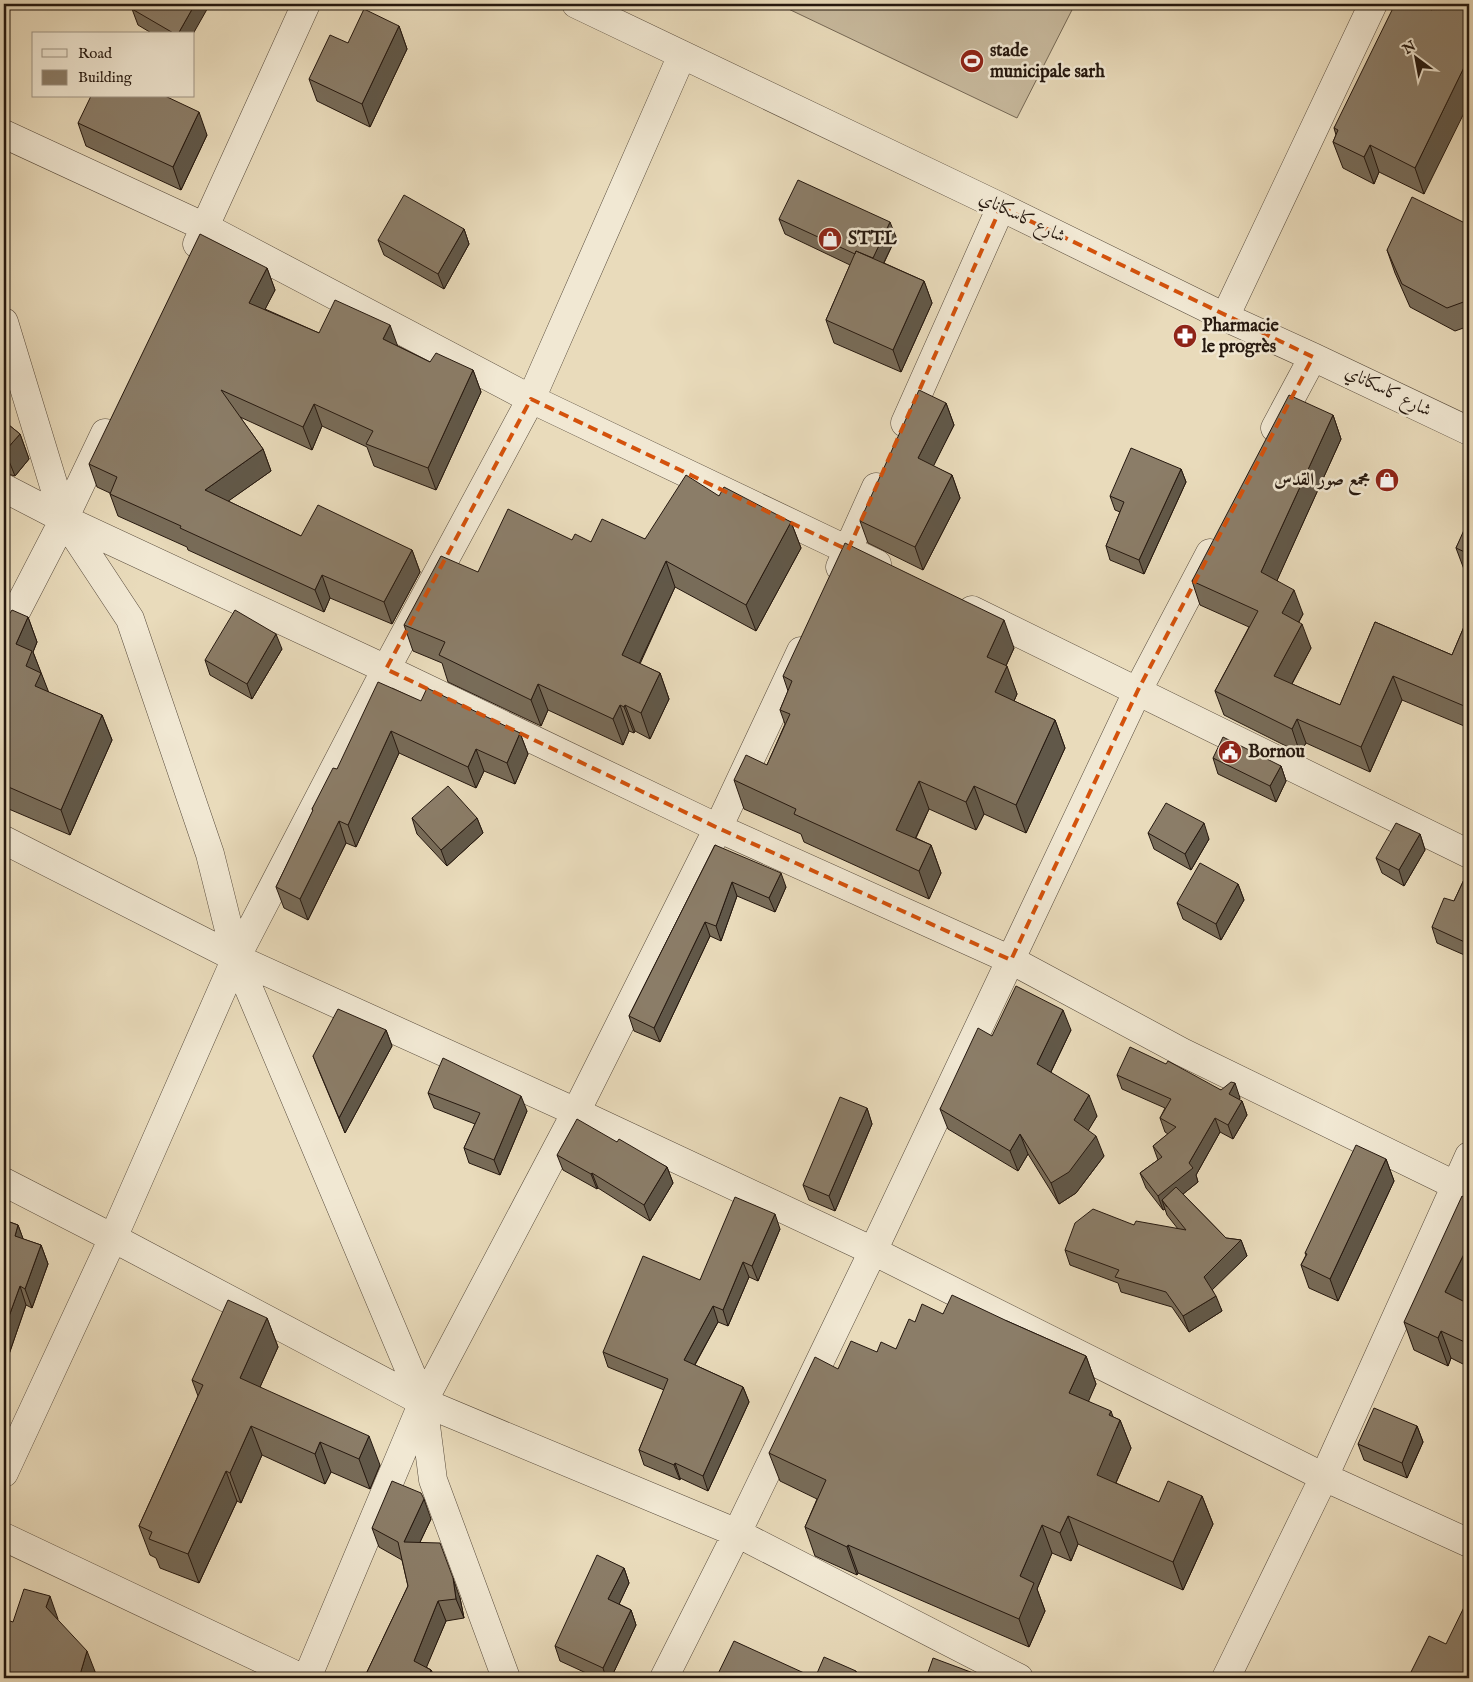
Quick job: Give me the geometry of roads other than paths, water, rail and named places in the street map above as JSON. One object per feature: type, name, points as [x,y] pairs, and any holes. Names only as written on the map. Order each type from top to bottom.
[{"type":"street","points":[[188,262],[206,227],[306,4]]},
{"type":"street","name":"شارع كاسكاناي","points":[[576,4],[1001,207],[1224,317],[1313,356],[1469,431]]},
{"type":"street","points":[[1224,317],[1373,4]]},
{"type":"street","points":[[4,1473],[112,1238],[236,958],[386,669],[531,399],[682,55]]},
{"type":"street","points":[[4,134],[206,227],[531,399],[901,576]]},
{"type":"street","points":[[896,442],[1001,207]]},
{"type":"street","points":[[4,322],[64,519],[130,619],[210,854],[236,958],[423,1402],[433,1480],[506,1678]]},
{"type":"street","points":[[1262,453],[1313,356]]},
{"type":"street","points":[[4,635],[64,519],[115,413]]},
{"type":"street","points":[[831,586],[884,469]]},
{"type":"street","points":[[4,488],[64,519],[386,669],[718,828],[1010,960],[1182,1052],[1462,1189]]},
{"type":"street","points":[[664,1678],[737,1533],[873,1251],[1138,690],[1221,532]]},
{"type":"street","points":[[954,601],[1469,854]]},
{"type":"street","points":[[307,1678],[423,1402],[576,1112],[718,828],[810,631]]},
{"type":"street","points":[[4,840],[236,958],[576,1112],[873,1251],[1324,1477],[1469,1543]]},
{"type":"street","points":[[1226,1678],[1462,1189],[1469,1156]]},
{"type":"street","points":[[4,1182],[423,1402],[737,1533],[1019,1678]]},
{"type":"street","points":[[4,1537],[302,1678]]},
{"type":"place","name":"stade municipale sarh","points":[[972,61]]},
{"type":"place","name":"STTL","points":[[830,239]]},
{"type":"place","name":"Pharmacie le progrès","points":[[1185,336]]},
{"type":"place","name":"مجمع صور القدس","points":[[1387,480]]},
{"type":"place","name":"Bornou","points":[[1230,752]]}]
